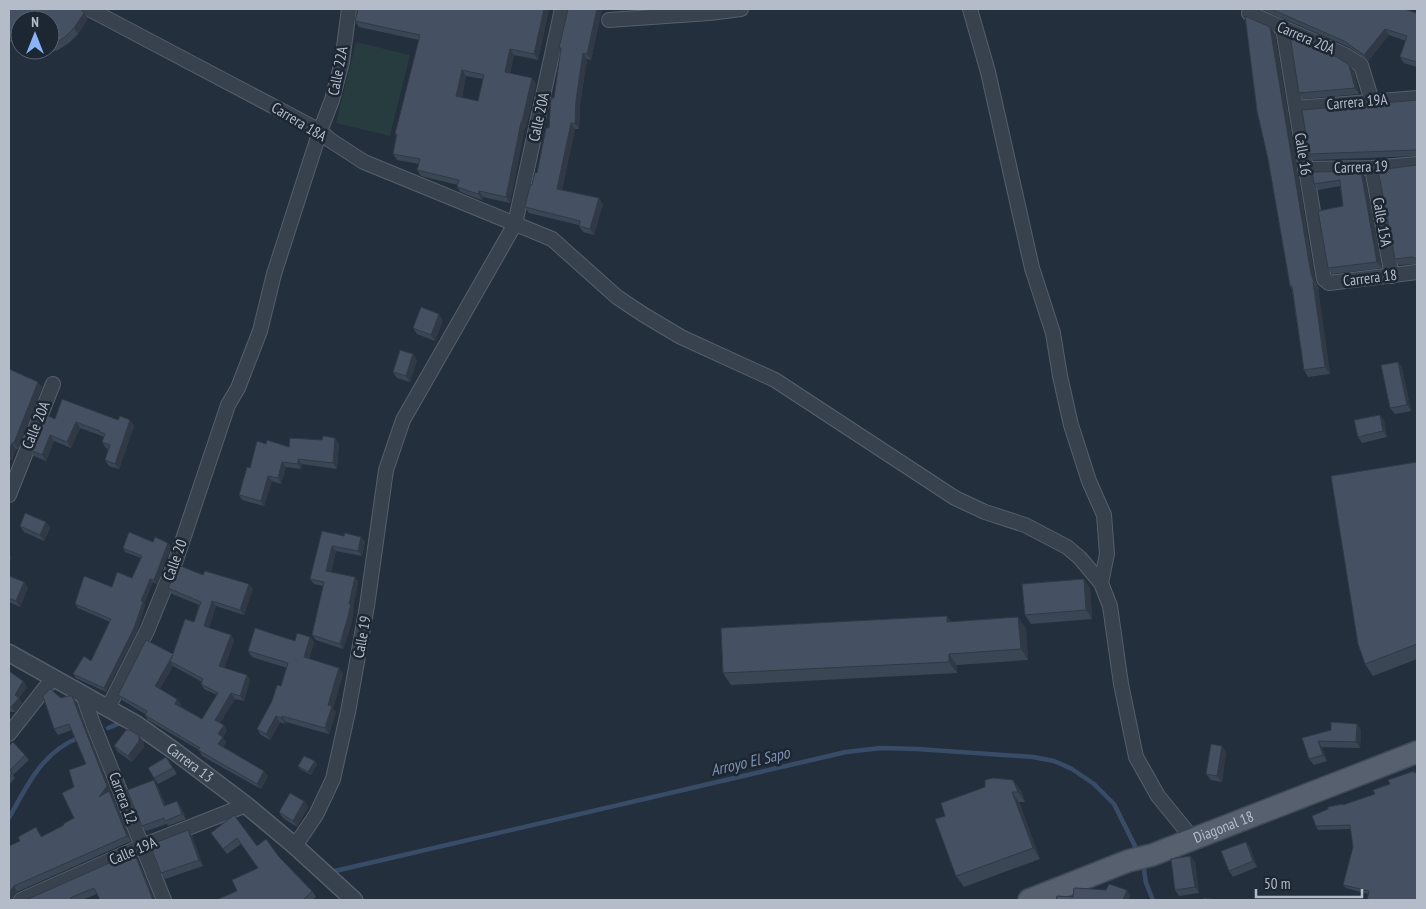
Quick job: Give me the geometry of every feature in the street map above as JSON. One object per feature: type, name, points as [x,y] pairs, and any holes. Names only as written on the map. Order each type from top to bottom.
[{"type":"main road","name":"Diagonal 18","points":[[1029,900],[1128,862],[1152,855],[1417,752]]},
{"type":"street","name":"Carrera 18A","points":[[88,9],[320,131],[330,140],[364,162],[552,239],[617,297],[644,315],[681,337],[775,380],[946,493],[985,512],[1025,525],[1067,547],[1080,558],[1102,583]]},
{"type":"street","name":"Calle 22A","points":[[228,406],[238,388],[260,331],[274,274],[320,131],[332,100],[342,62],[349,9]]},
{"type":"street","name":"Calle 20A","points":[[403,420],[515,224],[562,9]]},
{"type":"street","points":[[609,20],[709,14],[741,9]]},
{"type":"street","points":[[970,9],[988,72],[1032,268],[1053,333],[1071,425],[1089,480],[1104,515],[1107,554],[1102,583],[1110,606],[1121,684],[1136,757],[1158,796],[1193,839]]},
{"type":"street","name":"Carrera 20A","points":[[1249,13],[1345,55],[1361,65],[1372,100]]},
{"type":"street","name":"Calle 16","points":[[1283,28],[1324,279]]},
{"type":"street","name":"Carrera 19A","points":[[1296,108],[1372,100],[1417,98]]},
{"type":"street","name":"Carrera 19","points":[[1305,168],[1372,168],[1417,164]]},
{"type":"street","name":"Calle 15A","points":[[1372,168],[1392,276]]},
{"type":"street","name":"Carrera 18","points":[[1324,279],[1329,283],[1417,272]]},
{"type":"street","name":"Calle 20A","points":[[9,495],[53,384]]},
{"type":"street","name":"Calle 20","points":[[108,708],[147,631],[176,560],[228,406]]},
{"type":"street","name":"Calle 19","points":[[295,846],[316,814],[334,779],[367,606],[386,470],[403,420]]},
{"type":"street","name":"Carrera 13","points":[[9,653],[136,724],[173,750],[246,805],[295,846],[354,900]]},
{"type":"street","points":[[9,734],[53,678]]},
{"type":"street","name":"Carrera 12","points":[[83,695],[164,900]]},
{"type":"street","name":"Calle 19A","points":[[22,900],[142,846],[246,805]]},
{"type":"green space","points":[[356,42],[410,55],[390,136],[336,123]]},
{"type":"building","points":[[9,9],[80,9],[84,13],[74,28],[60,40],[60,10],[10,10],[9,37]]},
{"type":"building","points":[[358,9],[544,9],[534,54],[510,49],[505,72],[532,78],[506,197],[479,191],[478,194],[457,187],[459,180],[417,170],[420,159],[393,154],[397,134],[395,134],[420,35],[355,21]],"holes":[[[462,70],[484,75],[478,101],[456,96]]]},
{"type":"building","points":[[568,9],[597,9],[587,54],[583,53],[576,100],[575,124],[571,123],[557,189],[599,198],[590,229],[579,226],[580,221],[525,207],[530,185],[532,185],[535,172],[537,173],[546,128],[549,128],[551,98],[554,98],[561,48],[559,48]]},
{"type":"building","points":[[1271,9],[1404,9],[1417,13],[1417,62],[1400,57],[1407,36],[1385,29],[1364,55],[1344,41]]},
{"type":"building","points":[[1245,16],[1270,27],[1311,274],[1314,282],[1325,367],[1304,370],[1292,286],[1290,286],[1268,159],[1257,111]]},
{"type":"building","points":[[1290,36],[1337,57],[1349,65],[1355,88],[1299,93]]},
{"type":"building","points":[[1417,100],[1417,150],[1309,154],[1302,110]]},
{"type":"building","points":[[1417,165],[1417,259],[1412,257],[1395,259],[1378,170]]},
{"type":"building","points":[[1361,171],[1377,262],[1328,268],[1318,211],[1343,206],[1340,180],[1314,184],[1312,172]]},
{"type":"building","points":[[421,307],[439,314],[431,335],[413,328]]},
{"type":"building","points":[[400,350],[413,354],[406,376],[393,372]]},
{"type":"building","points":[[1398,362],[1407,405],[1390,408],[1381,365]]},
{"type":"building","points":[[9,369],[38,382],[14,443],[12,443],[9,451]]},
{"type":"building","points":[[62,399],[118,420],[120,416],[130,420],[115,464],[105,460],[110,445],[102,442],[105,434],[76,422],[67,442],[50,435],[42,455],[30,450],[44,414],[55,419]]},
{"type":"building","points":[[1380,415],[1383,431],[1358,437],[1354,420]]},
{"type":"building","points":[[323,436],[335,438],[333,463],[298,459],[298,464],[282,462],[278,478],[268,476],[261,501],[239,495],[247,467],[250,468],[257,441],[266,444],[267,440],[289,447],[290,438],[322,440]]},
{"type":"building","points":[[1417,462],[1417,644],[1365,664],[1358,644],[1331,476]]},
{"type":"building","points":[[25,513],[46,522],[40,535],[20,526]]},
{"type":"building","points":[[322,531],[344,536],[345,533],[361,537],[358,551],[332,546],[326,571],[355,577],[349,604],[351,604],[340,644],[312,635],[324,582],[310,579]]},
{"type":"building","points":[[129,532],[153,542],[155,537],[168,543],[154,580],[150,579],[141,601],[143,602],[134,628],[104,688],[73,674],[84,656],[91,661],[111,619],[75,604],[84,576],[112,587],[117,572],[132,578],[142,556],[123,548]]},
{"type":"building","points":[[178,565],[203,575],[205,571],[249,584],[240,610],[212,601],[204,626],[231,635],[219,666],[247,675],[240,696],[231,693],[215,720],[224,725],[218,734],[223,737],[218,744],[264,771],[257,784],[198,750],[200,748],[145,715],[147,711],[118,695],[146,640],[173,654],[185,619],[194,622],[201,602],[168,588]],"holes":[[[173,655],[170,661],[203,679],[201,684],[218,693],[202,719],[175,704],[177,699],[155,686]]]},
{"type":"building","points":[[9,576],[24,582],[16,601],[9,598]]},
{"type":"building","points":[[1084,579],[1086,610],[1025,615],[1022,584]]},
{"type":"building","points":[[947,616],[947,622],[1018,617],[1021,649],[949,654],[949,662],[723,673],[721,628]]},
{"type":"building","points":[[255,628],[295,641],[297,633],[310,637],[304,657],[339,668],[328,705],[332,706],[325,728],[276,716],[266,734],[257,729],[272,701],[277,685],[281,686],[288,663],[248,651]]},
{"type":"building","points":[[9,671],[23,681],[15,695],[19,698],[11,707],[9,707]]},
{"type":"building","points":[[50,689],[61,698],[72,696],[107,786],[99,797],[109,791],[127,836],[14,886],[9,893],[9,846],[20,841],[18,837],[36,827],[41,837],[74,818],[62,793],[74,787],[69,770],[86,764],[69,724],[54,729],[43,696]]},
{"type":"building","points":[[1331,722],[1357,724],[1356,742],[1318,741],[1323,755],[1309,759],[1302,738],[1331,730]]},
{"type":"building","points":[[126,730],[130,730],[139,736],[139,741],[128,756],[114,746]]},
{"type":"building","points":[[13,742],[25,755],[10,770],[12,773],[9,776],[9,746]]},
{"type":"building","points":[[1211,744],[1222,746],[1217,776],[1206,774]]},
{"type":"building","points":[[304,756],[315,761],[308,772],[298,766]]},
{"type":"building","points":[[166,757],[173,768],[154,778],[148,768]]},
{"type":"building","points":[[1414,771],[1414,773],[1417,772],[1417,900],[1367,900],[1369,891],[1343,885],[1353,847],[1350,825],[1316,826],[1312,816],[1328,809],[1328,807],[1343,805],[1375,794],[1373,790],[1390,784],[1388,780]]},
{"type":"building","points":[[993,778],[1013,780],[1018,792],[1012,792],[1033,848],[956,876],[935,819],[945,816],[941,803],[985,787],[985,780]]},
{"type":"building","points":[[154,780],[164,806],[177,801],[182,814],[165,821],[164,818],[142,826],[127,790]]},
{"type":"building","points":[[290,793],[304,801],[293,821],[279,812]]},
{"type":"building","points":[[234,815],[257,846],[266,839],[279,857],[312,891],[303,900],[216,900],[237,891],[232,880],[258,868],[237,838],[223,849],[211,833]]},
{"type":"building","points":[[188,830],[199,860],[161,873],[150,845]]},
{"type":"building","points":[[1246,842],[1253,861],[1229,871],[1221,851]]},
{"type":"building","points":[[134,852],[153,900],[100,900],[94,888],[70,898],[71,900],[26,900]]},
{"type":"building","points":[[1190,856],[1195,887],[1175,890],[1171,859]]},
{"type":"building","points":[[1109,884],[1127,890],[1123,900],[1056,900],[1057,896],[1073,897],[1074,888],[1106,890]]},
{"type":"waterway","name":"Arroyo El Sapo","points":[[108,728],[123,722]]},
{"type":"waterway","name":"Arroyo El Sapo","points":[[9,818],[37,770],[56,751],[80,737]]},
{"type":"waterway","name":"Arroyo El Sapo","points":[[335,871],[846,752],[881,748],[1033,757],[1054,761],[1072,769],[1094,784],[1114,804],[1136,848]]},
{"type":"waterway","name":"Arroyo El Sapo","points":[[1143,863],[1146,883],[1153,900]]}]
